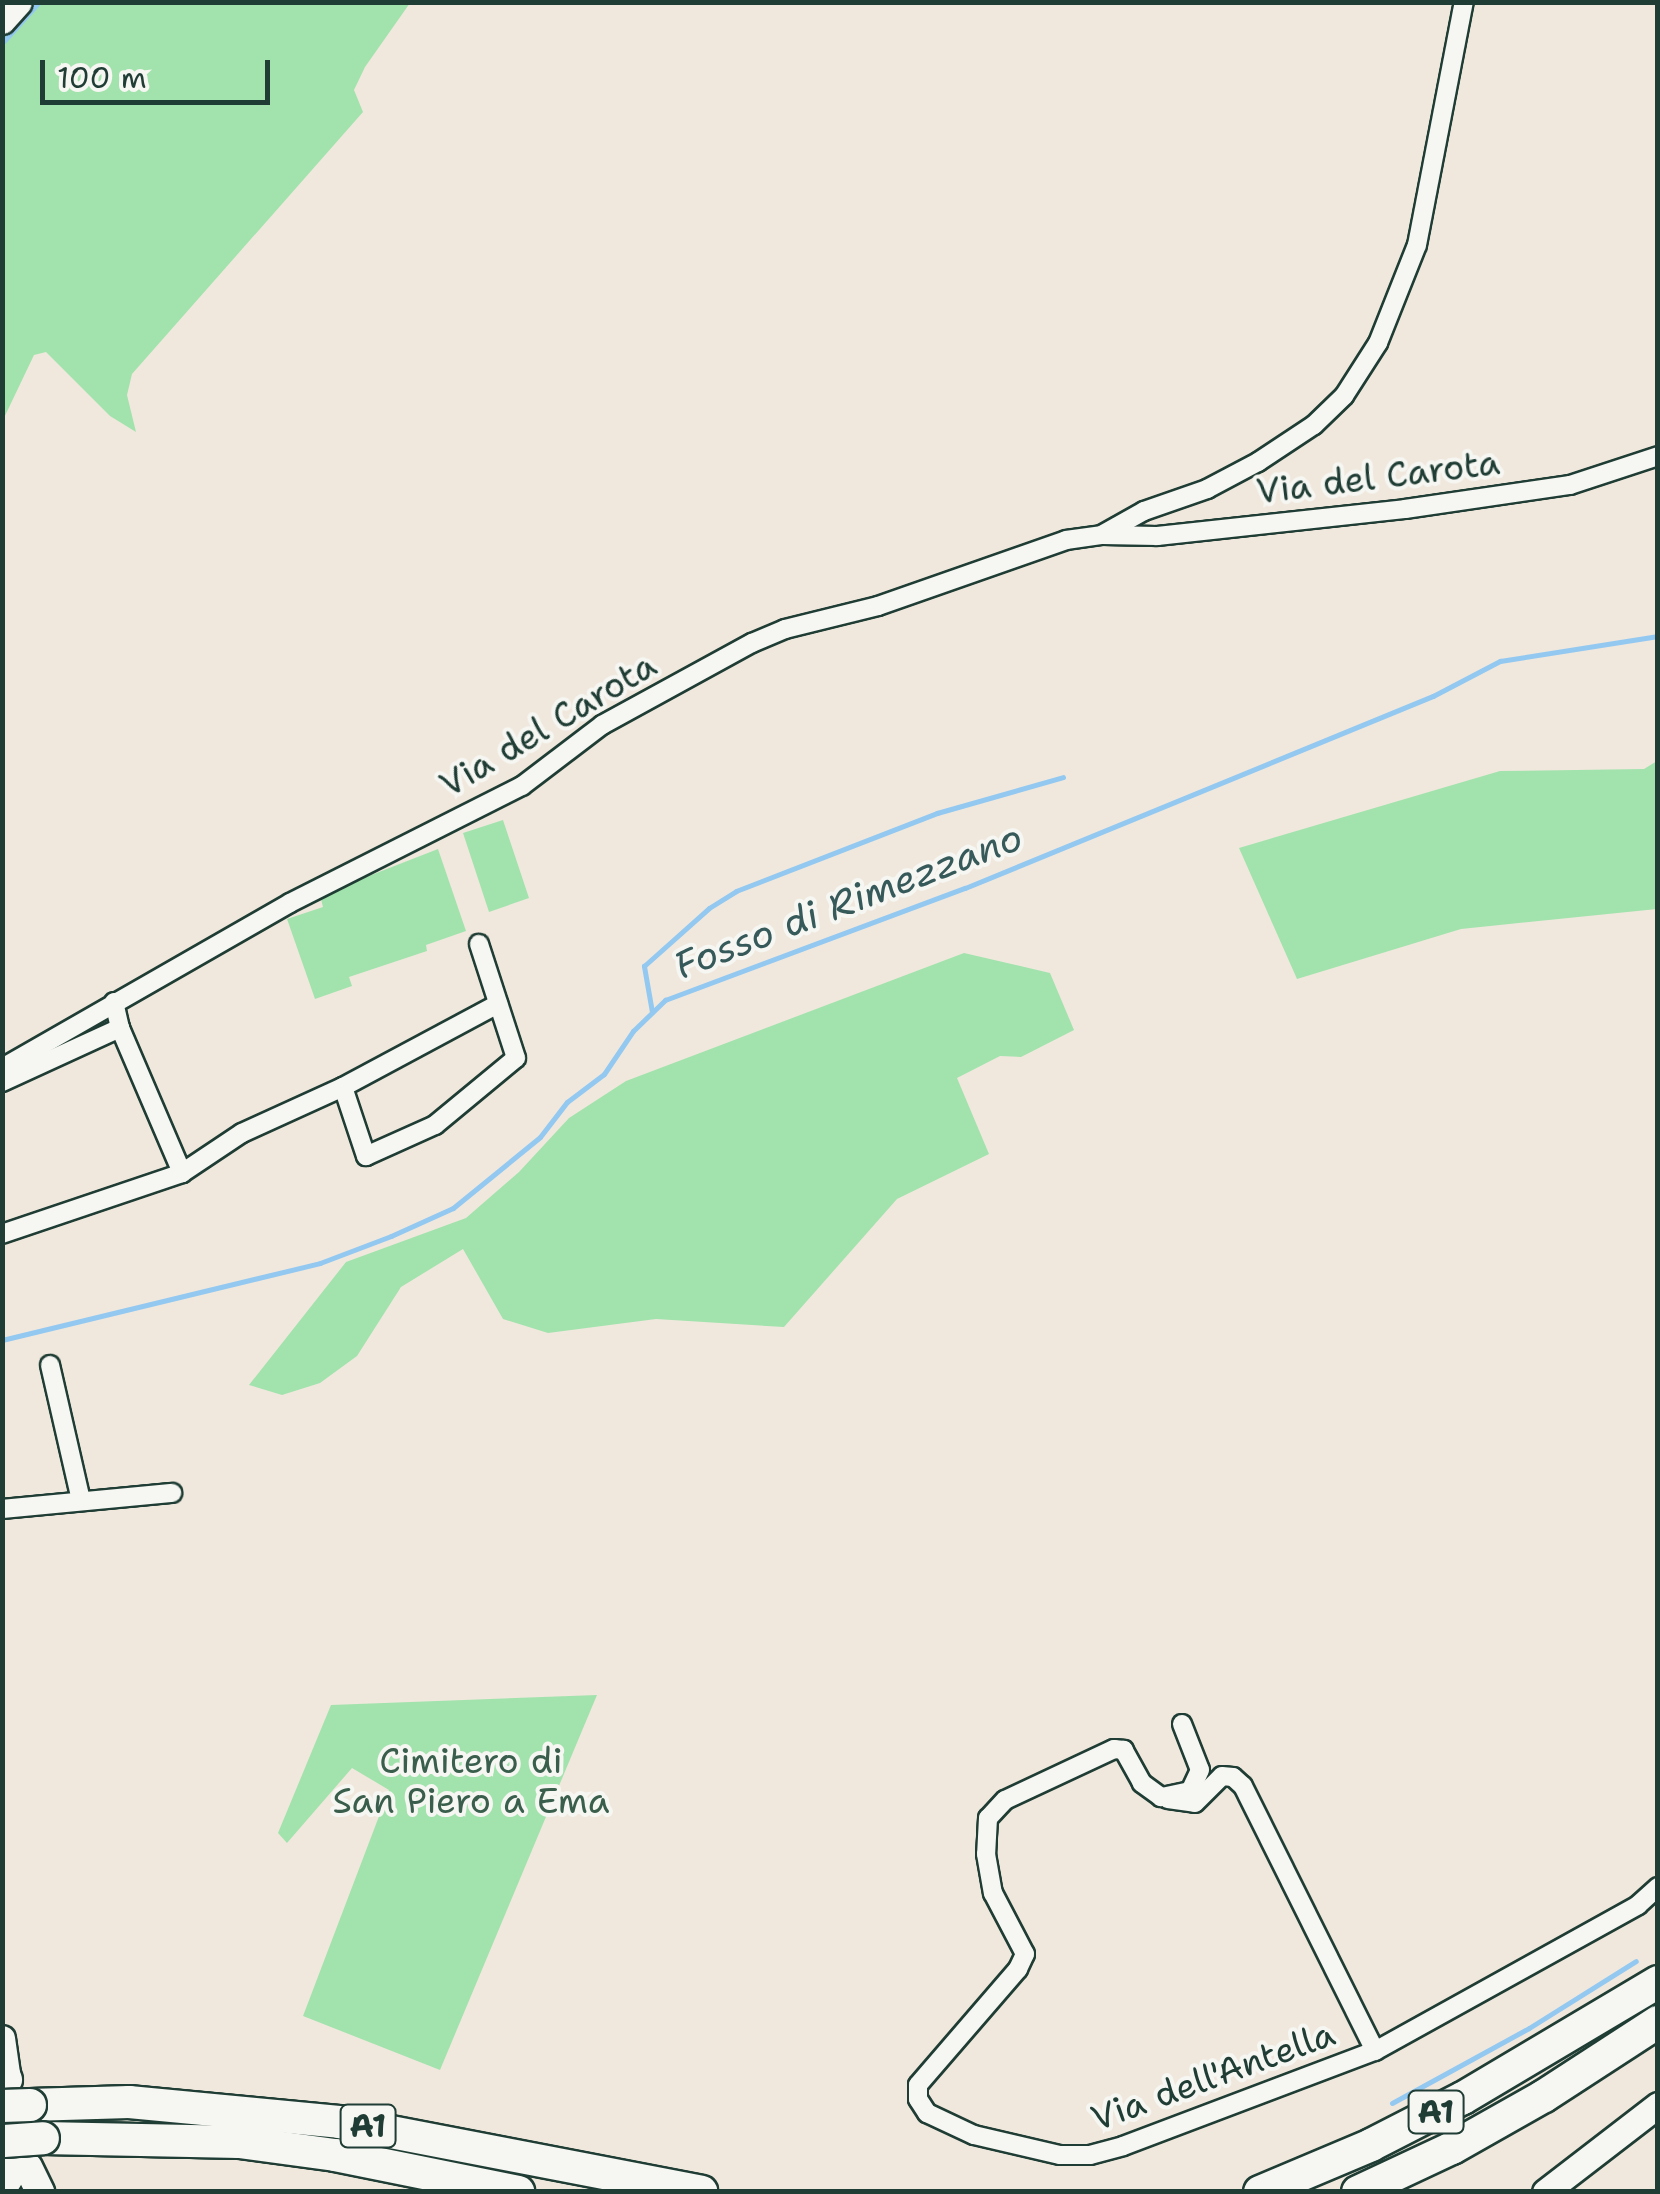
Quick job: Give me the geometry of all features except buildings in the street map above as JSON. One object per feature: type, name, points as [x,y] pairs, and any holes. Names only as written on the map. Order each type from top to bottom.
[{"type":"highway","name":"A1","points":[[1260,2192],[1371,2145],[1463,2098],[1658,1982]]},
{"type":"highway","name":"A1","points":[[1358,2192],[1452,2148],[1544,2096],[1658,2022]]},
{"type":"highway","name":"A1","points":[[11,2089],[339,2122],[701,2192]]},
{"type":"highway","name":"A1","points":[[19,2162],[238,2142],[370,2162],[518,2192]]},
{"type":"street","points":[[2,21],[19,2]]},
{"type":"street","name":"Via del Carota","points":[[1103,535],[1144,511],[1207,488],[1258,462],[1314,425],[1344,396],[1378,342],[1417,245],[1464,2]]},
{"type":"street","name":"Via del Carota","points":[[2,1068],[290,903],[522,786],[602,724],[752,642],[878,606],[1066,540],[1103,535],[1157,536],[1404,509],[1570,484],[1658,456]]},
{"type":"street","points":[[343,1087],[366,1156],[435,1125],[516,1058],[478,944]]},
{"type":"street","points":[[114,1002],[120,1028],[182,1174]]},
{"type":"street","points":[[2,1234],[182,1174],[242,1133],[343,1087],[498,1004]]},
{"type":"street","points":[[2,1082],[120,1028]]},
{"type":"street","points":[[50,1365],[81,1500]]},
{"type":"street","points":[[2,1509],[172,1493]]},
{"type":"street","points":[[1168,1799],[1190,1790],[1200,1770],[1182,1724]]},
{"type":"street","name":"Via dell'Antella","points":[[1375,2051],[1243,1786],[1233,1777],[1222,1776],[1195,1803],[1168,1799],[1142,1783],[1124,1750],[1114,1749],[1005,1800],[988,1818],[986,1854],[993,1893],[1025,1954],[1018,1969],[918,2085],[918,2099],[927,2114],[1010,2145],[1060,2156],[1090,2154],[1226,2111],[1375,2051],[1638,1906],[1658,1887]]},
{"type":"street","points":[[2,2038],[11,2089]]},
{"type":"street","points":[[1546,2192],[1658,2106]]},
{"type":"street","points":[[1567,2192],[1595,2151]]},
{"type":"green space","points":[[28,3],[410,3],[365,67],[354,90],[363,112],[132,374],[127,395],[136,432],[110,416],[46,352],[34,355],[3,420],[3,31]]},
{"type":"green space","points":[[1657,761],[1657,909],[1461,929],[1297,979],[1239,848],[1500,771],[1644,769]]},
{"type":"green space","points":[[503,820],[529,898],[489,912],[463,833]]},
{"type":"green space","points":[[438,849],[466,931],[426,945],[427,951],[349,977],[352,986],[315,999],[287,919],[323,907],[320,895]]},
{"type":"green space","points":[[964,953],[1050,973],[1074,1030],[1021,1057],[1000,1056],[957,1078],[989,1154],[897,1199],[784,1327],[656,1319],[548,1333],[503,1319],[463,1249],[401,1287],[357,1356],[320,1383],[282,1395],[249,1385],[346,1262],[466,1218],[519,1172],[569,1118],[626,1081]]},
{"type":"green space","name":"Cimitero di San Piero a Ema","points":[[597,1695],[440,2070],[303,2016],[389,1790],[352,1768],[287,1843],[278,1833],[331,1705]]},
{"type":"waterway","points":[[2,43],[39,2]]},
{"type":"waterway","name":"Fosso di Rimezzano","points":[[2,1340],[320,1263],[391,1236],[453,1208],[540,1137],[567,1102],[604,1074],[633,1031],[665,1000],[965,888],[1433,696],[1500,661],[1658,636]]},
{"type":"waterway","points":[[652,1012],[644,966],[709,908],[736,891],[937,813],[1063,777]]},
{"type":"waterway","points":[[1392,2103],[1529,2028],[1636,1961]]}]
